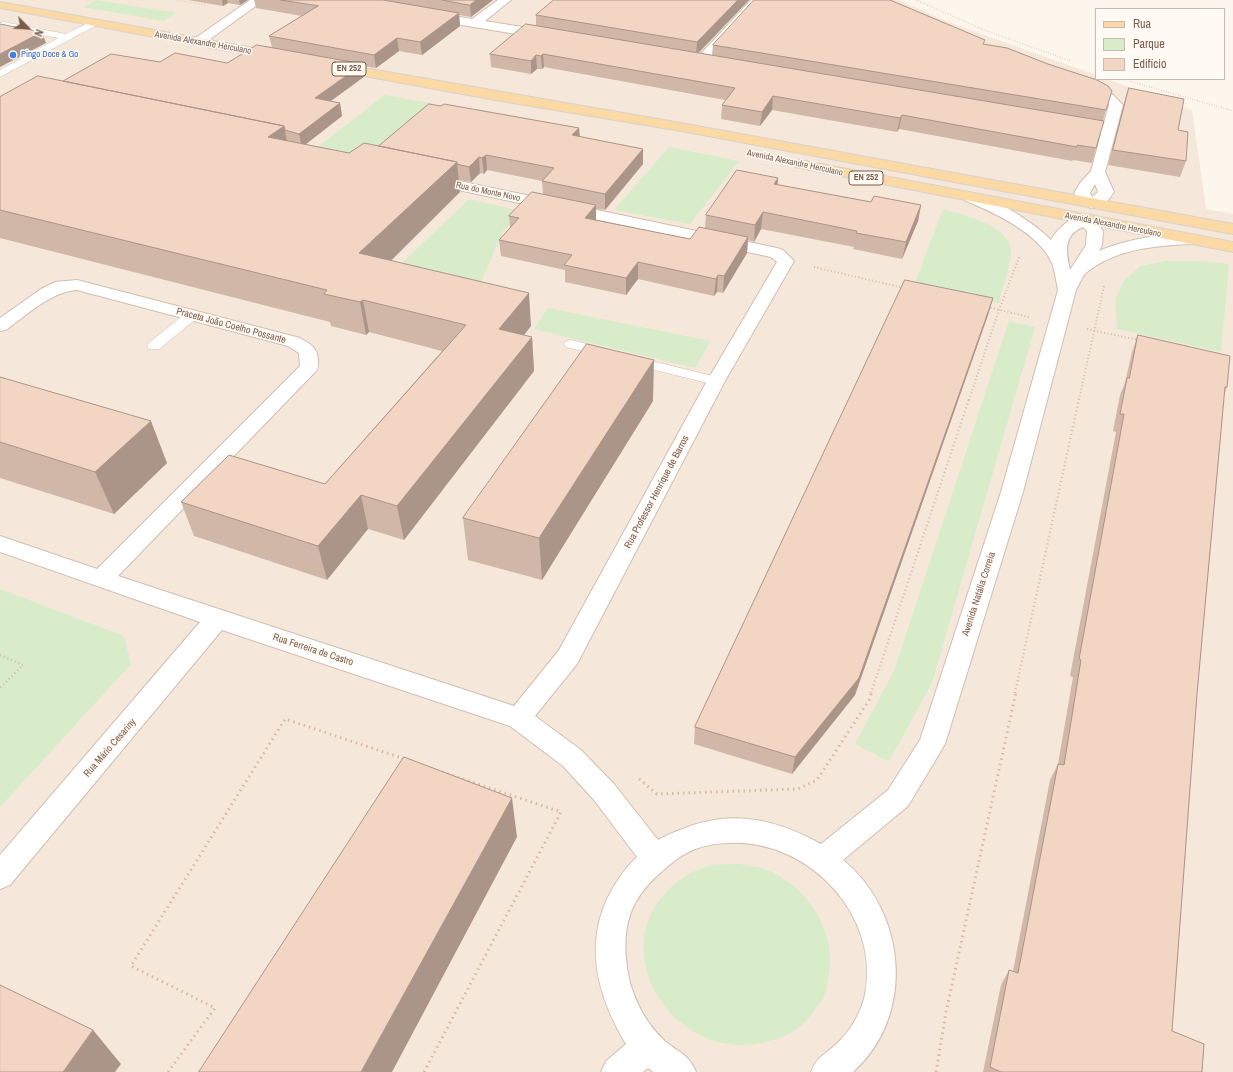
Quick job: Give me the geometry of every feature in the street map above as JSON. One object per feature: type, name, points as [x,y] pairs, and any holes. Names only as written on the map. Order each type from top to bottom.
[{"type":"main road","name":"Avenida Alexandre Herculano","points":[[0,5],[291,59]]},
{"type":"main road","name":"Avenida Alexandre Herculano","points":[[322,64],[1233,229]]},
{"type":"main road","name":"Avenida Alexandre Herculano","points":[[501,97],[600,122],[776,159],[971,198],[1233,247]]},
{"type":"main road","points":[[1086,220],[1091,203]]},
{"type":"street","points":[[198,42],[258,0]]},
{"type":"street","points":[[474,23],[505,0]]},
{"type":"street","points":[[701,61],[757,0]]},
{"type":"street","points":[[421,14],[561,38]]},
{"type":"street","points":[[686,59],[717,64]]},
{"type":"street","points":[[1070,79],[1098,89],[1110,96],[1116,105],[1098,172],[1106,192],[1103,197],[1091,203]]},
{"type":"street","points":[[1059,122],[1109,131]]},
{"type":"street","name":"Rua do Monte Novo","points":[[419,178],[777,253],[786,261]]},
{"type":"street","name":"Avenida Natália Correia","points":[[971,198],[1003,212],[1030,228],[1047,244],[1072,282]]},
{"type":"street","name":"Avenida Natália Correia","points":[[824,859],[898,798],[932,744],[1012,492],[1072,282],[1090,253],[1095,238],[1095,231],[1086,220],[1069,227],[1063,233],[1057,249],[1059,261]]},
{"type":"street","points":[[1072,282],[1097,258],[1120,249],[1157,241],[1189,239]]},
{"type":"street","name":"Rua Professor Henrique de Barros","points":[[519,718],[568,657],[716,381],[786,261]]},
{"type":"street","name":"Praceta João Coelho Possante","points":[[0,326],[47,293],[61,286],[76,285],[294,342],[308,352],[309,367],[102,578]]},
{"type":"street","name":"Rua Ferreira de Castro","points":[[0,544],[218,619],[519,718],[572,758],[604,792],[654,857]]},
{"type":"street","name":"Rua Mário Cesariny","points":[[0,876],[218,619]]},
{"type":"street","points":[[680,1072],[648,1047],[622,1009],[610,966],[612,924],[628,886],[654,857],[684,839],[719,830],[756,831],[791,841],[824,859],[851,886],[871,919],[881,956],[880,994],[868,1031],[842,1069]]},
{"type":"street","points":[[617,1072],[648,1047]]},
{"type":"lane","points":[[0,74],[94,23]]},
{"type":"lane","points":[[0,27],[4,25],[67,37]]},
{"type":"lane","points":[[154,346],[192,315]]},
{"type":"lane","points":[[571,344],[716,381]]},
{"type":"path","points":[[916,0],[984,30],[1073,62]]},
{"type":"path","points":[[1128,80],[1233,111]]},
{"type":"path","points":[[635,775],[657,794],[798,789],[817,780],[869,700],[999,310],[1030,228]]},
{"type":"path","points":[[786,261],[908,289]]},
{"type":"path","points":[[936,1072],[946,1012],[1104,285],[1107,279]]},
{"type":"path","points":[[984,306],[1059,324],[1140,340]]},
{"type":"path","points":[[0,655],[23,665],[0,688]]},
{"type":"path","points":[[168,1072],[215,1008],[131,966],[286,719],[412,762]]},
{"type":"path","points":[[424,1072],[561,812],[434,769]]},
{"type":"shaded area","points":[[0,0],[899,0],[951,23],[1095,75],[1095,80],[1110,80],[1192,110],[1206,209],[1233,214],[1233,1072],[0,1072]]},
{"type":"green space","points":[[97,0],[177,13],[163,21],[83,7]]},
{"type":"green space","points":[[385,95],[435,104],[371,158],[315,149]]},
{"type":"green space","points":[[669,147],[739,161],[690,224],[614,210]]},
{"type":"green space","points":[[469,199],[525,212],[503,231],[479,287],[397,268]]},
{"type":"green space","points":[[943,209],[984,222],[1003,234],[1009,242],[1011,256],[999,303],[915,283]]},
{"type":"green space","points":[[1166,261],[1200,261],[1229,264],[1221,352],[1117,329],[1115,299],[1125,279],[1141,266]]},
{"type":"green space","points":[[548,308],[711,341],[695,368],[534,329]]},
{"type":"green space","points":[[1009,321],[1035,327],[932,683],[889,761],[855,744],[894,671]]},
{"type":"green space","points":[[0,589],[124,636],[131,664],[0,807]]},
{"type":"green space","points":[[720,864],[740,864],[770,871],[784,879],[809,902],[818,915],[825,930],[829,946],[830,962],[826,990],[823,998],[809,1018],[791,1033],[777,1039],[761,1043],[729,1044],[699,1035],[675,1017],[656,993],[646,966],[644,937],[654,908],[676,883],[693,872],[708,866]]},
{"type":"building","points":[[281,0],[383,0],[459,13],[420,42],[397,38],[374,55],[269,36],[318,6]]},
{"type":"building","points":[[442,0],[476,0],[470,5]]},
{"type":"building","points":[[554,0],[738,0],[697,42],[536,15]]},
{"type":"building","points":[[754,0],[890,0],[985,40],[983,44],[1007,48],[1048,64],[1097,80],[1108,86],[1112,91],[1106,110],[713,45]]},
{"type":"building","points":[[0,24],[42,32],[0,54]]},
{"type":"building","points":[[526,24],[1104,121],[1096,148],[1077,145],[1077,147],[902,115],[900,118],[773,96],[762,112],[722,105],[735,88],[543,54],[541,56],[536,55],[531,61],[490,54]]},
{"type":"building","points":[[257,45],[363,64],[315,98],[340,103],[299,134],[285,130],[284,126],[63,81],[111,54],[160,62],[175,53],[227,63]]},
{"type":"building","points":[[38,76],[284,126],[268,137],[349,153],[364,143],[457,162],[359,253],[529,293],[499,329],[532,337],[397,506],[361,495],[318,546],[181,502],[229,455],[325,484],[466,325],[363,300],[360,302],[324,294],[327,290],[0,210],[0,97]]},
{"type":"building","points":[[1129,88],[1184,99],[1178,130],[1188,132],[1186,161],[1113,150]]},
{"type":"building","points":[[429,104],[441,106],[444,104],[579,128],[572,135],[643,149],[605,194],[542,181],[554,168],[486,155],[482,158],[479,157],[469,167],[457,164],[457,162],[379,146]]},
{"type":"building","points":[[737,170],[778,178],[774,184],[871,202],[874,196],[921,205],[906,242],[856,233],[857,231],[763,212],[755,225],[706,215]]},
{"type":"building","points":[[532,192],[596,205],[585,218],[690,239],[699,227],[748,237],[724,276],[718,275],[716,279],[638,262],[626,278],[564,265],[572,255],[499,240],[519,218],[509,216]]},
{"type":"building","points":[[905,280],[993,298],[859,678],[795,757],[695,727]]},
{"type":"building","points":[[1138,335],[1230,356],[1227,387],[1225,387],[1197,694],[1172,1031],[1204,1044],[1202,1072],[1001,1072],[990,1067],[1009,970],[1018,973],[1058,764],[1064,765],[1081,660],[1079,659],[1124,414],[1120,414]]},
{"type":"building","points":[[587,344],[654,360],[539,538],[463,518]]},
{"type":"building","points":[[0,377],[151,421],[95,472],[0,442]]},
{"type":"building","points":[[404,757],[512,798],[361,1072],[199,1072]]},
{"type":"building","points":[[0,985],[93,1030],[63,1072],[0,1072]]},
{"type":"place","name":"Pingo Doce & Go","points":[[13,55]]}]
